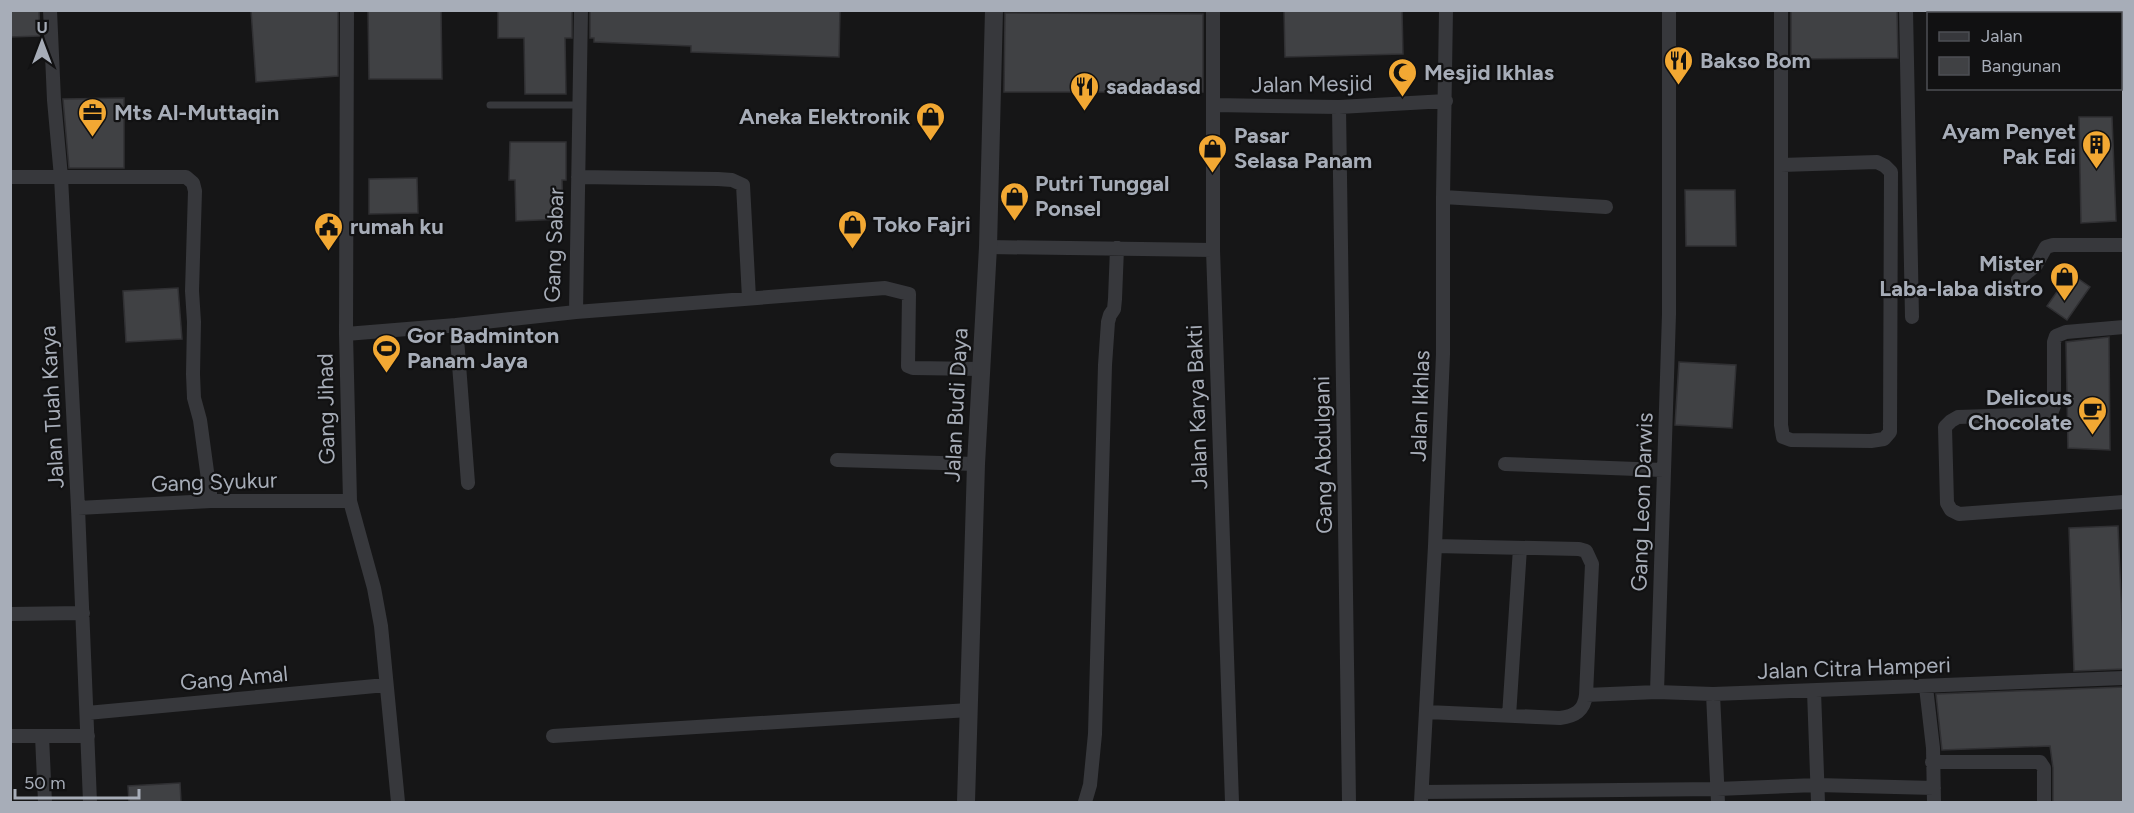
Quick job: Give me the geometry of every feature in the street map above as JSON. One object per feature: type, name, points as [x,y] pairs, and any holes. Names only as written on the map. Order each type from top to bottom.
[{"type":"street","name":"Jalan Tuah Karya","points":[[50,10],[78,508],[90,802]]},
{"type":"street","name":"Gang Jihad","points":[[347,10],[346,334],[350,501],[374,588],[381,626],[398,802]]},
{"type":"street","name":"Gang Sabar","points":[[346,334],[576,312],[581,10]]},
{"type":"street","name":"Jalan Budi Daya","points":[[966,802],[976,464],[988,247],[994,10]]},
{"type":"street","name":"Jalan Karya Bakti","points":[[1213,10],[1213,250],[1232,802]]},
{"type":"street","name":"Jalan Ikhlas","points":[[1422,797],[1436,546],[1443,354],[1446,10]]},
{"type":"street","name":"Gang Leon Darwis","points":[[1657,692],[1669,314],[1669,10]]},
{"type":"street","points":[[1781,10],[1781,165],[1781,425],[1783,437],[1791,440],[1871,441],[1884,439],[1890,432],[1891,172],[1877,162],[1781,165]]},
{"type":"street","points":[[1906,10],[1912,317]]},
{"type":"street","name":"Jalan Mesjid","points":[[1214,105],[1339,107],[1446,101]]},
{"type":"street","name":"Gang Abdulgani","points":[[1339,107],[1349,802]]},
{"type":"street","points":[[10,177],[186,177],[193,183],[195,191],[192,291],[194,398],[200,420],[211,501]]},
{"type":"street","points":[[578,177],[718,179],[732,180],[743,185],[749,298]]},
{"type":"street","points":[[1443,197],[1606,207]]},
{"type":"street","points":[[2018,280],[2036,265],[2046,248],[2053,245],[2124,245]]},
{"type":"street","points":[[988,247],[1213,250]]},
{"type":"street","points":[[1085,802],[1090,785],[1095,734],[1105,365],[1108,322],[1114,309],[1117,248]]},
{"type":"street","points":[[576,312],[885,288],[900,290],[909,294],[908,366],[981,369]]},
{"type":"street","points":[[456,325],[468,483]]},
{"type":"street","points":[[2124,327],[2066,332],[2056,336],[2052,411],[2045,414],[1958,417],[1945,428],[1947,503],[1951,510],[1959,514],[2124,502]]},
{"type":"street","points":[[837,460],[976,464]]},
{"type":"street","points":[[1505,464],[1663,470]]},
{"type":"street","name":"Gang Syukur","points":[[78,508],[211,501],[350,501]]},
{"type":"street","points":[[1426,712],[1560,718],[1577,714],[1583,708],[1586,695],[1592,564],[1586,551],[1436,546]]},
{"type":"street","points":[[1509,716],[1520,548]]},
{"type":"street","points":[[10,614],[83,613]]},
{"type":"street","name":"Jalan Citra Hamperi","points":[[1586,695],[1814,691],[2124,678]]},
{"type":"street","name":"Gang Amal","points":[[87,713],[386,685]]},
{"type":"street","points":[[1926,687],[1934,802]]},
{"type":"street","points":[[1814,691],[1818,802]]},
{"type":"street","points":[[1713,694],[1718,796]]},
{"type":"street","points":[[553,736],[969,710]]},
{"type":"street","points":[[10,736],[88,736]]},
{"type":"street","points":[[42,736],[45,802]]},
{"type":"street","points":[[1932,762],[2040,762],[2043,768],[2044,802]]},
{"type":"street","points":[[1422,797],[1718,796],[1817,785],[1934,788]]},
{"type":"lane","points":[[490,105],[579,105]]},
{"type":"building","points":[[10,10],[39,10],[40,36],[10,37]]},
{"type":"building","points":[[251,10],[338,10],[338,76],[256,82]]},
{"type":"building","points":[[368,10],[441,10],[442,79],[369,79]]},
{"type":"building","points":[[498,10],[572,10],[572,38],[565,38],[566,94],[525,94],[524,38],[498,38]]},
{"type":"building","points":[[590,10],[840,10],[839,57],[691,52],[691,46],[594,42],[594,38],[590,38]]},
{"type":"building","points":[[1284,10],[1402,10],[1403,54],[1285,57]]},
{"type":"building","points":[[1791,10],[1897,10],[1898,58],[1791,59]]},
{"type":"building","points":[[1005,13],[1203,14],[1203,92],[1004,92]]},
{"type":"building","name":"Mts Al-Muttaqin","points":[[124,98],[124,168],[69,168],[63,99]]},
{"type":"building","name":"Ayam Penyet Pak Edi","points":[[2079,117],[2112,117],[2116,221],[2081,223]]},
{"type":"building","points":[[510,142],[566,142],[566,180],[562,180],[563,219],[516,221],[515,180],[509,180]]},
{"type":"building","points":[[417,178],[418,213],[369,214],[369,179]]},
{"type":"building","points":[[1685,190],[1735,190],[1736,246],[1686,246]]},
{"type":"building","points":[[2070,273],[2090,287],[2067,320],[2047,306]]},
{"type":"building","points":[[178,288],[182,339],[126,342],[123,291]]},
{"type":"building","points":[[2109,337],[2110,450],[2068,448],[2066,342]]},
{"type":"building","points":[[1679,362],[1736,365],[1732,428],[1675,425]]},
{"type":"building","points":[[2118,526],[2124,669],[2074,671],[2069,528]]},
{"type":"building","points":[[2124,687],[2124,802],[2053,802],[2053,768],[2050,746],[1942,750],[1936,694]]},
{"type":"building","points":[[180,783],[181,802],[129,802],[128,786]]},
{"type":"place","name":"Bakso Bom","points":[[1679,86]]},
{"type":"place","name":"Mesjid Ikhlas","points":[[1403,98]]},
{"type":"place","name":"sadadasd","points":[[1085,112]]},
{"type":"place","name":"Mts Al-Muttaqin","points":[[93,138]]},
{"type":"place","name":"Aneka Elektronik","points":[[931,142]]},
{"type":"place","name":"Ayam Penyet Pak Edi","points":[[2097,170]]},
{"type":"place","name":"Pasar Selasa Panam","points":[[1213,174]]},
{"type":"place","name":"Putri Tunggal Ponsel","points":[[1014,222]]},
{"type":"place","name":"Toko Fajri","points":[[852,250]]},
{"type":"place","name":"rumah ku","points":[[329,252]]},
{"type":"place","name":"Mister Laba-laba distro","points":[[2064,302]]},
{"type":"place","name":"Gor Badminton Panam Jaya","points":[[386,374]]},
{"type":"place","name":"Delicous Chocolate","points":[[2093,436]]}]
